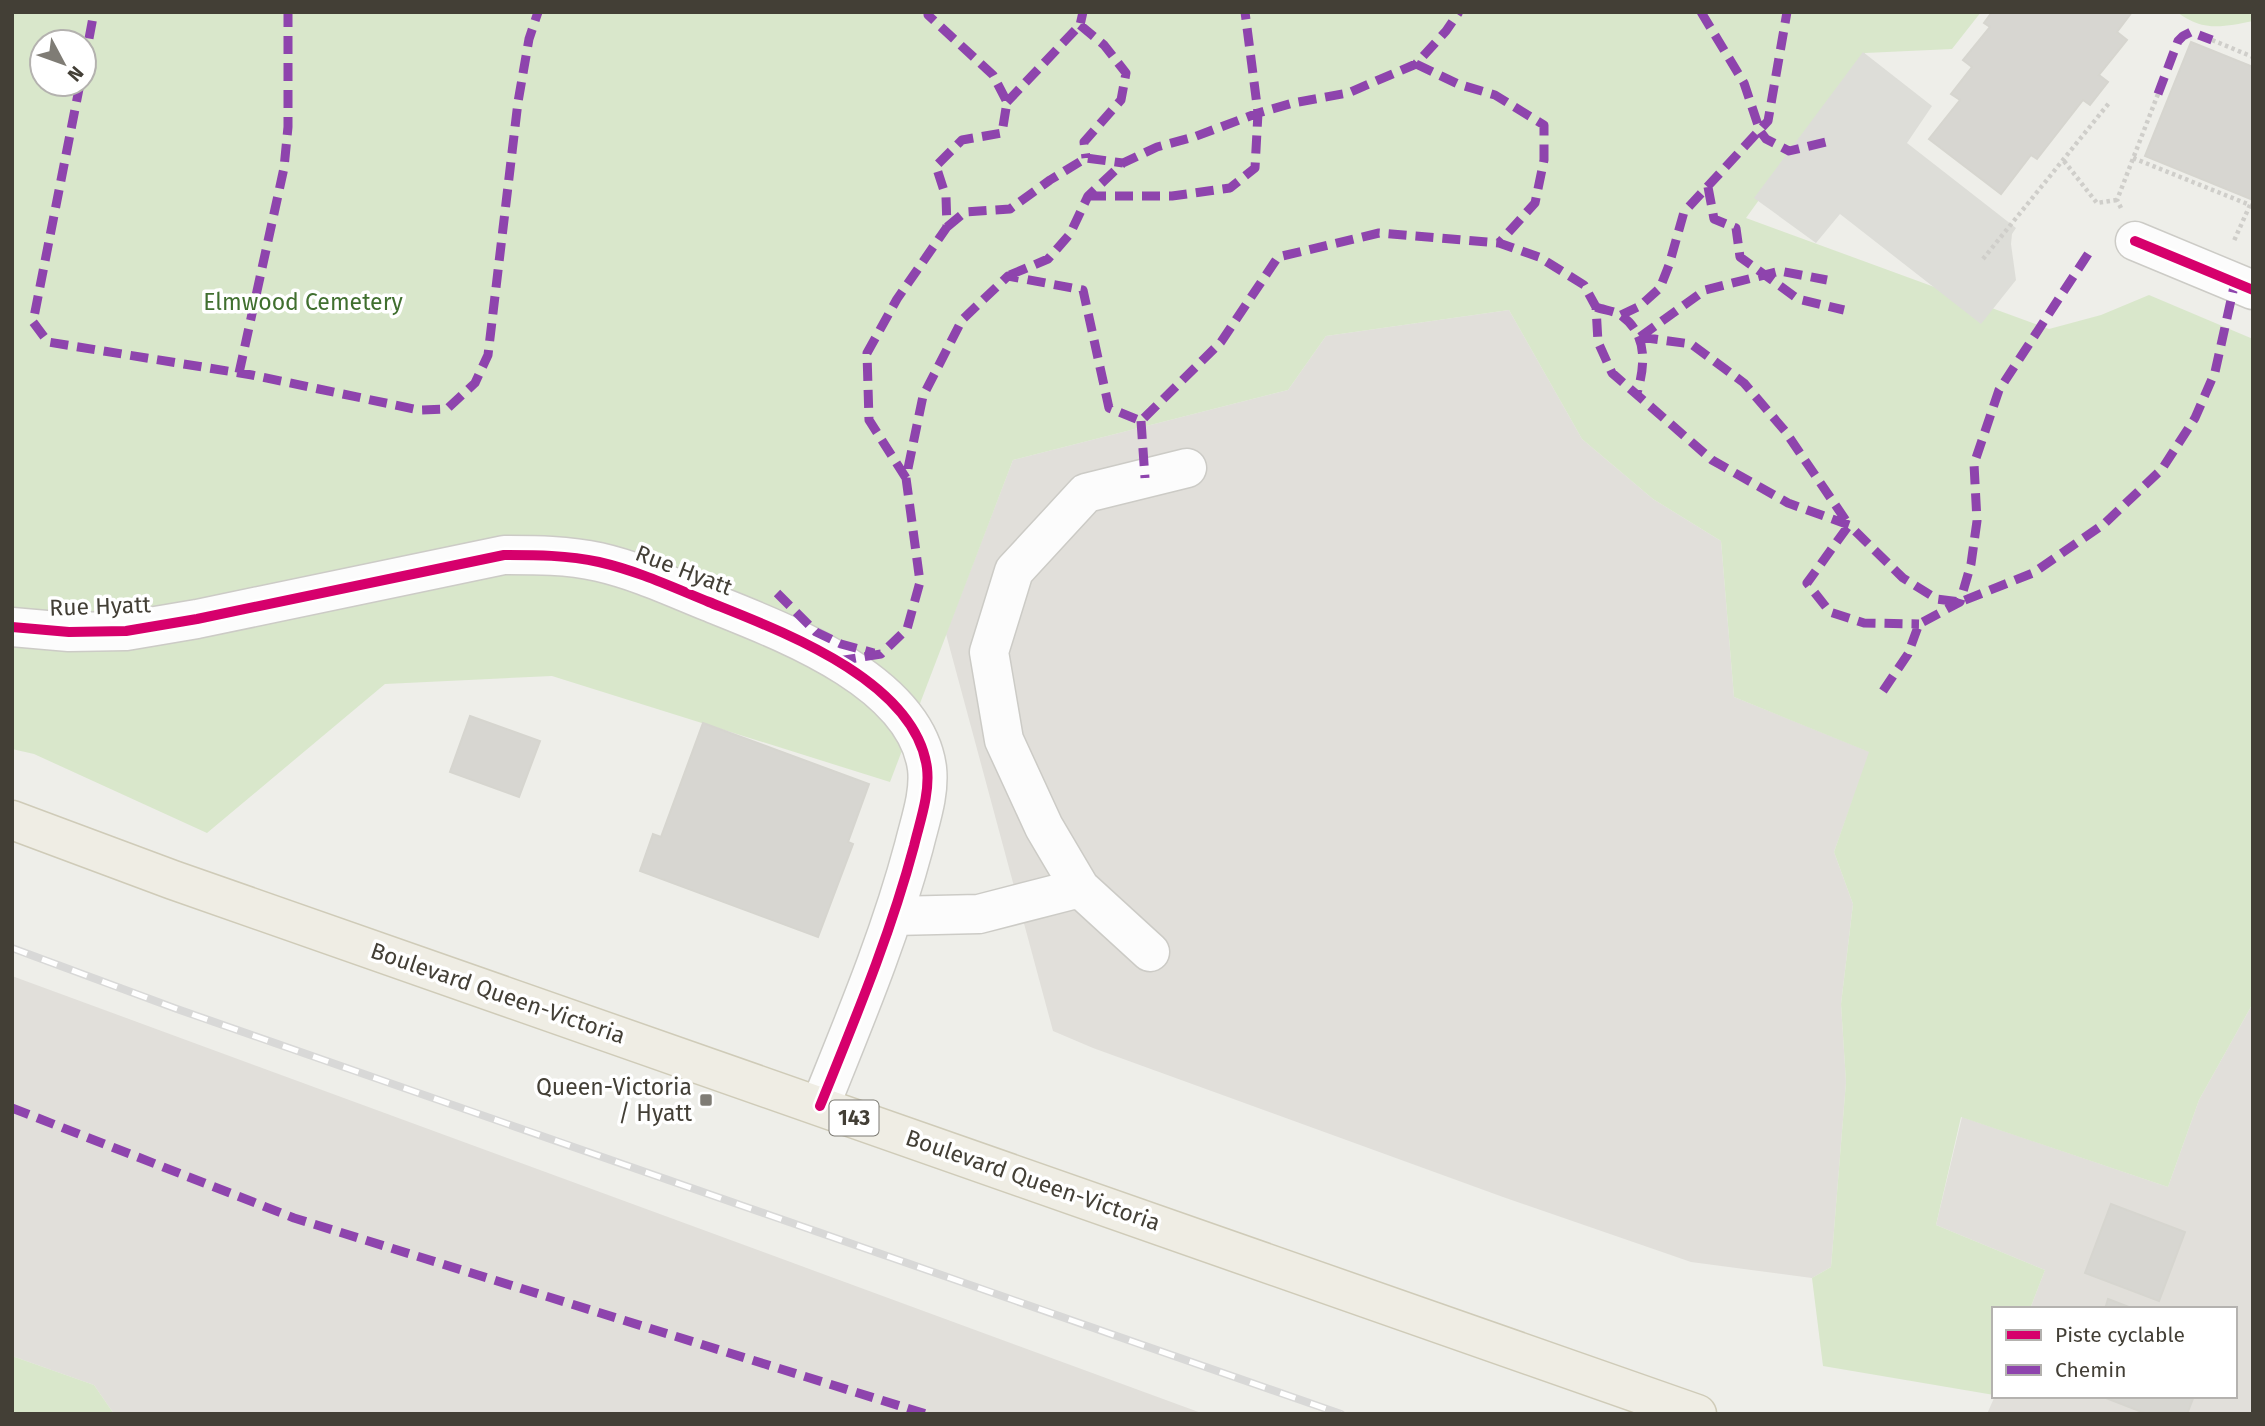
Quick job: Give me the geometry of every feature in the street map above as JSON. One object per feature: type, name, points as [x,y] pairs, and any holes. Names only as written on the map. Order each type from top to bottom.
[{"type":"main road","name":"Boulevard Queen-Victoria","points":[[12,820],[173,880],[1697,1414]]},
{"type":"street","points":[[2136,241],[2236,282]]},
{"type":"street","points":[[1150,952],[1080,888],[1044,827],[1004,740],[989,652],[1014,571],[1086,493],[1187,468]]},
{"type":"street","name":"Rue Hyatt","points":[[12,627],[69,632],[126,631],[197,619],[504,555],[553,555],[597,562],[644,575],[770,626],[838,661],[876,687],[910,721],[922,749],[927,770],[926,798],[894,915],[820,1106]]},
{"type":"street","points":[[894,915],[979,914],[1080,888]]},
{"type":"path","points":[[2213,40],[2253,57]]},
{"type":"path","points":[[2136,241],[2117,200],[2158,94]]},
{"type":"path","points":[[1983,259],[2109,103]]},
{"type":"path","points":[[2133,158],[2250,205],[2236,282]]},
{"type":"path","points":[[2064,161],[2097,203],[2117,200]]},
{"type":"shaded area","points":[[1863,52],[1932,106],[1907,143],[2016,228],[2011,244],[2016,280],[1981,324],[1840,214],[1816,243],[1754,198]]},
{"type":"shaded area","points":[[1509,310],[1582,439],[1653,499],[1721,541],[1734,697],[1870,752],[1834,852],[1853,904],[1841,1004],[1846,1082],[1831,1267],[1812,1278],[1691,1262],[1503,1197],[1093,1048],[1053,1031],[946,634],[1013,460],[1288,390],[1326,336]]},
{"type":"shaded area","points":[[12,976],[1204,1414],[114,1414],[94,1385],[12,1356]]},
{"type":"shaded area","points":[[2253,1003],[2253,1414],[1987,1414],[1994,1398],[2237,1398],[2237,1307],[2031,1307],[2045,1270],[1936,1225],[1962,1117],[2168,1187],[2199,1100]]},
{"type":"green space","name":"Elmwood Cemetery","points":[[12,12],[1981,12],[1952,49],[1865,53],[1746,218],[2049,329],[2101,315],[2149,295],[2253,339],[2253,1003],[2199,1100],[2168,1187],[1961,1117],[1936,1225],[2045,1270],[2031,1307],[1992,1307],[1992,1395],[1823,1366],[1812,1278],[1831,1267],[1846,1082],[1841,1004],[1853,904],[1834,852],[1869,752],[1734,697],[1721,541],[1653,499],[1582,439],[1509,310],[1326,336],[1288,390],[1013,460],[890,782],[552,676],[385,684],[207,833],[34,754],[12,749]]},
{"type":"green space","points":[[2177,12],[2253,12],[2253,21],[2213,26],[2196,23]]},
{"type":"green space","points":[[12,1356],[94,1385],[114,1414],[12,1414]]},
{"type":"building","points":[[1992,12],[2132,12],[2117,32],[2127,40],[2099,75],[2108,82],[2090,105],[2083,100],[2037,159],[2031,155],[2001,194],[1929,139],[1960,100],[1951,94],[1972,67],[1963,60],[1990,27],[1984,23]]},
{"type":"building","points":[[2191,42],[2253,67],[2253,200],[2145,156]]},
{"type":"building","points":[[470,716],[540,741],[519,797],[450,772]]},
{"type":"building","points":[[703,723],[869,784],[848,842],[853,844],[818,937],[640,871],[653,834],[661,837]]},
{"type":"building","points":[[2111,1204],[2185,1232],[2159,1301],[2085,1273]]},
{"type":"building","points":[[2108,1299],[2129,1307],[2106,1307]]},
{"type":"building","points":[[2106,1398],[2193,1398],[2187,1414],[2147,1414]]},
{"type":"railway","points":[[12,948],[177,1009],[1341,1414]]},
{"type":"marked path","points":[[91,28],[94,12]]},
{"type":"marked path","points":[[239,373],[284,168],[288,127],[288,12]]},
{"type":"marked path","points":[[77,98],[33,322],[48,342],[252,375],[419,410],[447,409],[475,383],[488,355],[518,102],[529,39],[538,12]]},
{"type":"marked path","points":[[906,478],[869,420],[867,353],[897,299],[947,227],[946,197],[936,166],[962,140],[1002,133],[1007,102],[993,75],[928,15],[928,12]]},
{"type":"marked path","points":[[1007,102],[1080,25],[1083,12]]},
{"type":"marked path","points":[[1088,196],[1172,196],[1230,188],[1255,168],[1258,113],[1245,12]]},
{"type":"marked path","points":[[1010,275],[1048,259],[1070,234],[1088,196],[1123,163],[1157,147],[1194,137],[1258,113],[1293,103],[1348,93],[1416,64],[1459,12]]},
{"type":"marked path","points":[[1701,12],[1744,83],[1760,131],[1766,139],[1789,151],[1826,142]]},
{"type":"marked path","points":[[1621,315],[1640,306],[1660,288],[1684,212],[1768,121],[1787,12]]},
{"type":"marked path","points":[[1080,25],[1104,45],[1126,73],[1121,100],[1084,142],[1086,158]]},
{"type":"marked path","points":[[2158,94],[2178,41],[2191,32],[2212,40]]},
{"type":"marked path","points":[[1416,64],[1458,84],[1495,95],[1544,125],[1544,160],[1535,203],[1499,243]]},
{"type":"marked path","points":[[947,227],[965,212],[1010,209],[1086,158],[1123,163]]},
{"type":"marked path","points":[[1708,187],[1714,219],[1736,228],[1740,257],[1798,299],[1844,310]]},
{"type":"marked path","points":[[838,661],[881,654],[907,629],[920,582],[906,478],[923,396],[962,320],[1008,276],[1083,290],[1109,408],[1141,421],[1221,342],[1278,257],[1379,233],[1499,243],[1539,257],[1584,285],[1596,307],[1598,342],[1612,373],[1712,460],[1788,503],[1849,525],[1903,578],[1937,599],[1960,602],[2033,573],[2104,524],[2162,469],[2195,418],[2215,372],[2235,282]]},
{"type":"marked path","points":[[1883,691],[1908,654],[1919,624],[1960,602],[1971,564],[1977,521],[1974,464],[1999,390],[2092,248]]},
{"type":"marked path","points":[[1640,337],[1705,290],[1780,271],[1827,280]]},
{"type":"marked path","points":[[1596,307],[1619,314],[1636,332],[1643,362],[1637,393]]},
{"type":"marked path","points":[[1640,337],[1691,344],[1744,383],[1785,431],[1849,525],[1807,583],[1830,612],[1864,623],[1919,624]]},
{"type":"marked path","points":[[1141,421],[1145,478]]},
{"type":"marked path","points":[[777,593],[816,632],[841,644],[874,653]]},
{"type":"marked path","points":[[12,1108],[294,1218],[926,1414]]},
{"type":"cycle path","points":[[2135,241],[2253,290]]},
{"type":"cycle path","points":[[12,627],[69,632],[126,631],[197,619],[504,555],[552,556],[599,562],[641,575],[772,628],[840,663],[872,684],[898,709],[917,737],[928,778],[922,817],[905,879],[871,977],[820,1106]]},
{"type":"place","name":"Queen-Victoria / Hyatt","points":[[706,1100]]}]
